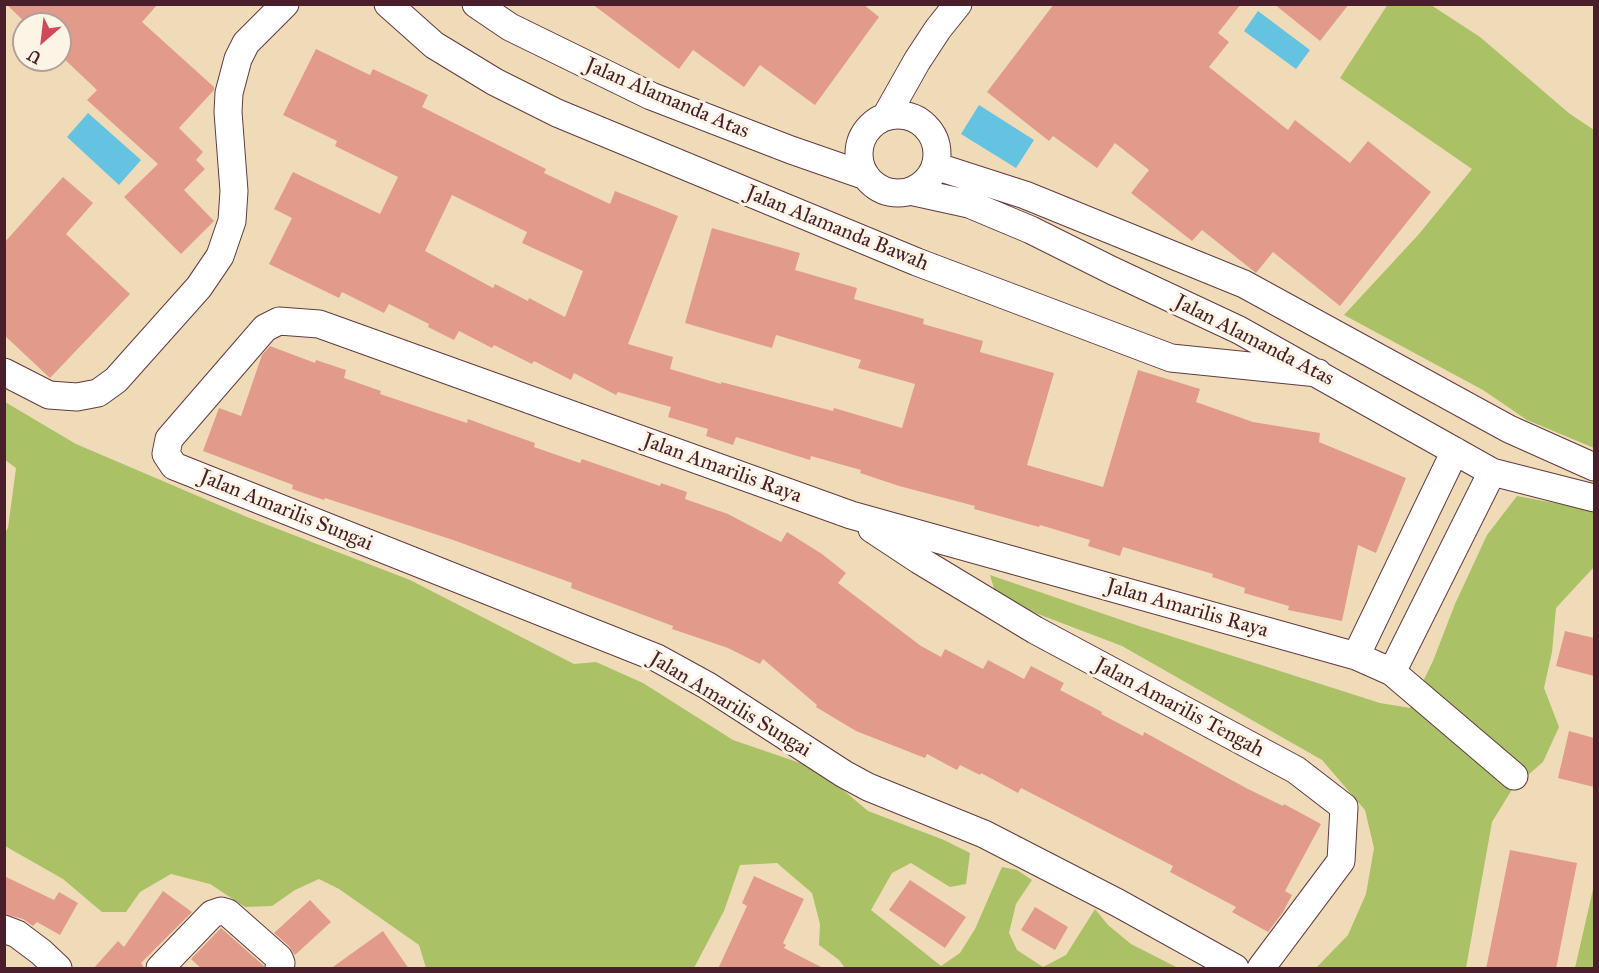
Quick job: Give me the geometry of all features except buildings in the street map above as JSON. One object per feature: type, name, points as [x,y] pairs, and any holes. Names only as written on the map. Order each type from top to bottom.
[{"type":"street","points":[[4,372],[48,395],[77,397],[98,393],[116,380],[199,287],[220,256],[232,221],[234,191],[228,112],[229,93],[238,59],[246,42],[285,4]]},
{"type":"street","name":"Jalan Alamanda Bawah","points":[[388,4],[434,45],[495,82],[556,113],[917,262],[1171,358],[1318,373]]},
{"type":"street","name":"Jalan Alamanda Atas","points":[[476,4],[510,27],[651,96],[866,176]]},
{"type":"street","points":[[886,116],[938,29],[958,4]]},
{"type":"street","points":[[898,115],[921,122],[930,131],[937,154],[930,177],[921,186],[898,193],[886,191],[875,186],[866,176],[861,165],[860,141],[866,130],[875,122],[886,116],[898,115]]},
{"type":"street","name":"Jalan Alamanda Atas","points":[[935,166],[1025,195],[1244,285],[1509,429],[1594,467]]},
{"type":"street","name":"Jalan Alamanda Atas","points":[[910,191],[969,204],[1031,230],[1239,330],[1492,472],[1594,498]]},
{"type":"street","name":"Jalan Amarilis Raya","points":[[174,466],[166,454],[169,439],[265,328],[279,321],[306,322],[319,324],[851,515]]},
{"type":"street","points":[[1356,656],[1455,451]]},
{"type":"street","name":"Jalan Amarilis Sungai","points":[[174,466],[657,658],[708,686],[844,774],[877,791],[984,834],[1118,903],[1235,969]]},
{"type":"street","points":[[1392,672],[1492,472]]},
{"type":"street","name":"Jalan Amarilis Tengah","points":[[851,515],[925,549],[1035,630],[1296,770],[1344,807],[1341,861],[1261,969]]},
{"type":"street","name":"Jalan Amarilis Raya","points":[[925,549],[1356,656],[1392,672],[1514,776]]},
{"type":"street","points":[[1406,550],[1444,567]]},
{"type":"street","points":[[160,969],[212,914],[221,911],[228,913],[279,958],[281,963],[279,969]]},
{"type":"street","points":[[4,928],[17,934],[41,952],[52,967]]},
{"type":"green space","points":[[1388,4],[1431,5],[1480,37],[1570,114],[1594,130],[1594,448],[1527,420],[1483,390],[1344,315],[1419,234],[1472,169],[1340,78]]},
{"type":"green space","points":[[5,402],[76,444],[247,517],[410,580],[574,664],[596,662],[643,683],[733,740],[806,765],[836,784],[868,811],[944,840],[970,853],[966,884],[950,887],[911,863],[892,873],[871,910],[941,966],[960,953],[975,929],[1002,867],[1017,870],[1032,880],[1016,904],[1009,933],[1017,950],[1043,967],[1066,955],[1095,909],[1108,925],[1131,944],[1178,968],[845,968],[839,960],[819,945],[820,924],[812,893],[777,863],[740,865],[724,911],[694,968],[426,968],[419,945],[339,889],[319,879],[295,890],[272,906],[245,907],[210,884],[171,874],[140,892],[126,912],[102,912],[63,879],[5,846],[4,534],[8,528],[16,468],[5,460]]},
{"type":"green space","points":[[1517,496],[1593,510],[1594,567],[1556,608],[1552,652],[1544,688],[1559,727],[1543,762],[1513,788],[1492,822],[1466,968],[1316,968],[1348,935],[1366,894],[1374,848],[1365,810],[1322,760],[1122,646],[1038,614],[996,595],[990,575],[1139,626],[1380,703],[1410,708],[1433,661],[1455,604],[1487,535]]},
{"type":"green space","points":[[1594,885],[1594,968],[1575,968]]},
{"type":"water","points":[[1258,11],[1310,50],[1296,69],[1244,31]]},
{"type":"water","points":[[979,105],[1034,140],[1016,168],[961,134]]},
{"type":"water","points":[[88,113],[141,160],[119,185],[67,137]]}]
